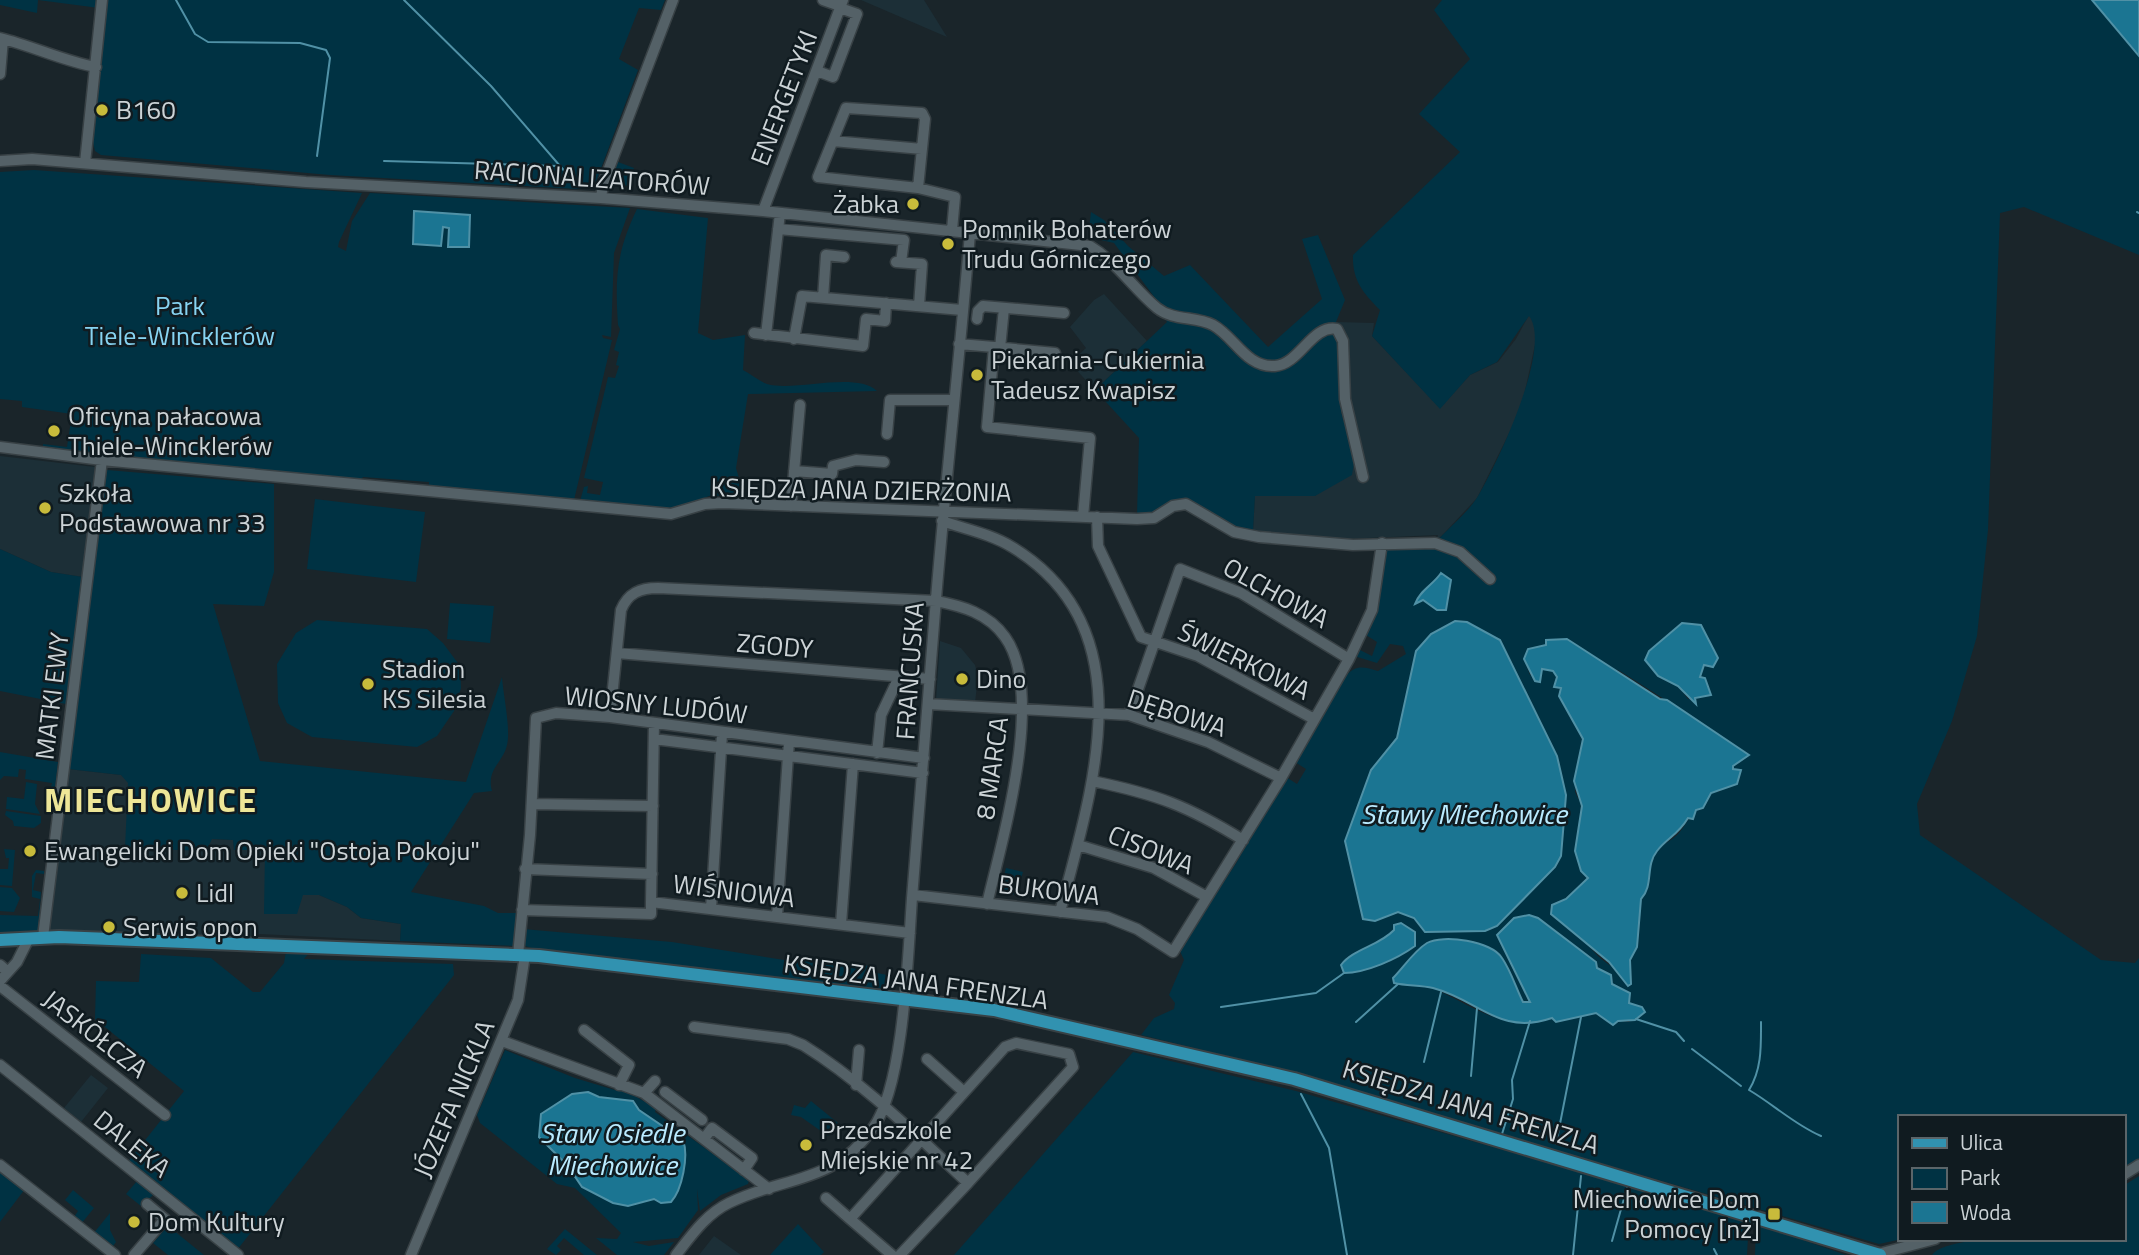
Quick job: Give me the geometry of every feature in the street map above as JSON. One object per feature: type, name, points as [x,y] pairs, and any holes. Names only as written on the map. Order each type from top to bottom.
[{"type":"main road","name":"KSIĘDZA JANA FRENZLA","points":[[0,940],[43,937],[521,955],[994,1010],[1294,1079],[1879,1255]]},
{"type":"street","points":[[85,163],[102,0]]},
{"type":"street","points":[[601,198],[603,184],[673,0]]},
{"type":"street","points":[[817,71],[834,77],[857,14],[841,5],[823,0]]},
{"type":"street","name":"ENERGETYKI","points":[[763,211],[841,5]]},
{"type":"street","points":[[0,74],[2,38],[35,47],[66,61],[96,67]]},
{"type":"street","points":[[918,188],[925,119],[922,113],[846,107],[818,177],[918,188],[955,197],[952,230]]},
{"type":"street","points":[[833,141],[922,149]]},
{"type":"street","name":"RACJONALIZATORÓW","points":[[0,160],[33,159],[316,183],[601,198],[763,211],[1090,246],[1106,256],[1156,307],[1174,316],[1212,325],[1248,357],[1266,365],[1283,364],[1322,331],[1337,329],[1343,341],[1345,399],[1363,477]]},
{"type":"street","points":[[766,335],[780,213]]},
{"type":"street","points":[[778,229],[904,240],[899,262],[922,264],[919,306]]},
{"type":"street","name":"FRANCUSKA","points":[[903,1000],[942,517],[970,233]]},
{"type":"street","points":[[823,298],[826,255],[844,257]]},
{"type":"street","points":[[794,339],[799,299],[802,296],[962,310]]},
{"type":"street","points":[[754,333],[863,346],[866,319],[885,321],[886,303]]},
{"type":"street","points":[[977,319],[978,311],[984,306],[1064,313]]},
{"type":"street","points":[[1004,308],[987,428],[1090,438],[1083,517]]},
{"type":"street","points":[[959,344],[1055,354]]},
{"type":"street","points":[[887,434],[890,400],[953,400]]},
{"type":"street","points":[[791,506],[800,405]]},
{"type":"street","name":"KSIĘDZA JANA DZIERŻONIA","points":[[0,447],[102,460],[671,514],[705,504],[791,506],[942,517],[1154,518],[1172,506],[1186,504],[1234,532],[1353,545],[1435,543],[1460,552],[1490,579]]},
{"type":"street","name":"MATKI EWY","points":[[43,937],[102,460]]},
{"type":"street","points":[[794,471],[832,474],[833,466],[856,460],[884,462]]},
{"type":"street","points":[[942,517],[1011,546],[1044,570],[1068,597],[1088,638],[1096,663],[1100,712],[1092,781],[1060,912]]},
{"type":"street","points":[[1097,517],[1098,547],[1124,596],[1138,634],[1154,640],[1129,715]]},
{"type":"street","points":[[1207,897],[1281,778],[1349,659],[1373,610],[1382,543]]},
{"type":"street","name":"OLCHOWA","points":[[1154,640],[1180,569],[1241,593],[1349,659]]},
{"type":"street","name":"8 MARCA","points":[[617,653],[624,602],[633,593],[648,588],[936,600],[980,614],[1004,636],[1019,668],[1022,711],[1013,787],[987,904]]},
{"type":"street","name":"ŚWIERKOWA","points":[[1154,640],[1224,669],[1314,719]]},
{"type":"street","points":[[610,717],[617,653]]},
{"type":"street","name":"ZGODY","points":[[617,653],[930,679]]},
{"type":"street","points":[[877,753],[881,715],[899,677]]},
{"type":"street","name":"DĘBOWA","points":[[928,704],[1129,715],[1208,742],[1281,778]]},
{"type":"street","name":"WIOSNY LUDÓW","points":[[521,955],[537,718],[556,713],[610,717],[924,758]]},
{"type":"street","points":[[651,902],[654,723]]},
{"type":"street","points":[[711,909],[722,733]]},
{"type":"street","name":"WIOSNY LUDÓW","points":[[654,740],[923,773]]},
{"type":"street","points":[[776,917],[789,741]]},
{"type":"street","points":[[841,924],[853,764]]},
{"type":"street","points":[[1092,781],[1165,797],[1205,816],[1243,840]]},
{"type":"street","points":[[533,804],[653,806]]},
{"type":"street","name":"CISOWA","points":[[1078,845],[1154,868],[1207,897]]},
{"type":"street","points":[[525,870],[652,874]]},
{"type":"street","name":"BUKOWA","points":[[912,895],[1123,922],[1173,952],[1207,897]]},
{"type":"street","name":"WIŚNIOWA","points":[[522,910],[651,914],[651,902],[910,933]]},
{"type":"street","points":[[0,984],[4,968],[29,942],[29,938]]},
{"type":"street","name":"JÓZEFA NICKLA","points":[[411,1255],[518,1000],[521,955]]},
{"type":"street","name":"JASKÓŁCZA","points":[[0,984],[165,1115]]},
{"type":"street","points":[[676,1255],[713,1212],[730,1202],[818,1175],[844,1160],[874,1127],[884,1107],[894,1070],[903,1000]]},
{"type":"street","points":[[694,1027],[788,1039],[817,1054],[884,1107],[968,1183]]},
{"type":"street","points":[[584,1030],[629,1065],[619,1086]]},
{"type":"street","points":[[502,1041],[644,1093],[769,1189]]},
{"type":"street","points":[[850,1219],[1005,1047],[1016,1043],[1069,1054],[1073,1067],[900,1255]]},
{"type":"street","points":[[856,1085],[859,1050]]},
{"type":"street","points":[[927,1059],[964,1092]]},
{"type":"street","name":"DALEKA","points":[[0,1065],[238,1255]]},
{"type":"street","points":[[644,1093],[656,1081]]},
{"type":"street","points":[[666,1093],[702,1120]]},
{"type":"street","points":[[672,1115],[680,1103]]},
{"type":"street","points":[[0,1165],[115,1255],[120,1251],[131,1255],[165,1219],[147,1204]]},
{"type":"street","points":[[826,1198],[892,1255]]},
{"type":"street","points":[[1879,1255],[1927,1241]]},
{"type":"street","points":[[1913,1255],[1919,1243]]},
{"type":"shaded area","points":[[861,0],[924,0],[947,37]]},
{"type":"shaded area","points":[[1104,294],[1147,341],[1095,390],[1070,363],[1086,348],[1070,327],[1094,300]]},
{"type":"shaded area","points":[[1529,315],[1534,322],[1536,340],[1521,409],[1477,498],[1435,543],[1438,535],[1344,539],[1253,531],[1255,496],[1315,496],[1355,456],[1341,412],[1336,322],[1374,323],[1372,336],[1440,408],[1470,375],[1498,362],[1516,339]]},
{"type":"shaded area","name":"Szkoła Podstawowa nr 33","points":[[0,456],[95,467],[83,577],[51,572],[0,549]]},
{"type":"shaded area","points":[[940,641],[961,648],[975,665],[978,676],[975,703],[936,700]]},
{"type":"shaded area","points":[[68,769],[121,775],[206,851],[211,839],[233,840],[234,850],[265,850],[303,895],[319,895],[347,907],[361,918],[401,924],[400,941],[260,934],[247,938],[48,932]]},
{"type":"shaded area","points":[[91,1075],[108,1088],[81,1122],[64,1108]]},
{"type":"shaded area","points":[[714,1236],[741,1255],[699,1255]]},
{"type":"green space","points":[[0,0],[38,0],[37,13],[0,5]]},
{"type":"green space","points":[[38,0],[99,0],[99,8]]},
{"type":"green space","points":[[105,0],[665,0],[661,10],[639,8],[619,59],[638,70],[594,187],[578,189],[330,175],[101,155],[95,151],[93,142]]},
{"type":"green space","points":[[1442,0],[2092,0],[2139,56],[2139,255],[2024,207],[2000,213],[1988,530],[1977,636],[1952,721],[1917,804],[1920,835],[2101,960],[2135,963],[2139,958],[2139,1159],[2125,1168],[2125,1115],[1898,1115],[1898,1240],[1879,1244],[1248,1061],[1141,1035],[1154,1018],[1174,1009],[1175,1003],[1169,995],[1184,960],[1179,949],[1235,865],[1286,777],[1297,784],[1306,769],[1295,762],[1345,677],[1360,668],[1378,671],[1406,654],[1403,646],[1390,644],[1377,663],[1354,656],[1358,649],[1372,656],[1377,642],[1366,635],[1386,548],[1435,543],[1469,508],[1497,459],[1520,406],[1534,353],[1534,331],[1529,316],[1497,362],[1470,375],[1440,409],[1372,336],[1380,310],[1364,292],[1354,272],[1353,255],[1460,152],[1419,114],[1470,59],[1434,10]],"holes":[[[1441,573],[1451,581],[1448,602],[1437,610],[1426,601],[1418,601]],[[1467,622],[1500,640],[1525,696],[1555,867],[1485,931],[1425,932],[1414,918],[1398,911],[1375,921],[1371,770],[1397,738],[1416,651]],[[1701,625],[1709,640],[1713,667],[1704,665],[1700,677],[1704,697],[1688,699],[1678,686],[1658,676],[1658,644]],[[1546,645],[1620,671],[1705,725],[1733,766],[1721,791],[1711,793],[1703,808],[1696,810],[1679,833],[1653,857],[1647,888],[1641,899],[1637,947],[1630,960],[1629,972],[1618,969],[1597,955],[1580,935],[1560,903],[1588,878],[1575,851],[1582,806],[1575,792],[1583,739],[1559,696],[1560,687],[1555,687],[1557,677],[1553,671],[1542,669],[1541,675],[1530,675],[1524,659],[1528,649]],[[1529,915],[1538,918],[1596,962],[1597,968],[1612,977],[1612,984],[1628,998],[1629,1003],[1642,1007],[1629,1022],[1605,1020],[1596,1013],[1556,1022],[1552,1018],[1520,1023],[1490,1016],[1433,988],[1471,942],[1493,951],[1500,957],[1523,1003],[1530,1002],[1497,935],[1514,918]],[[1394,930],[1392,959],[1346,958],[1383,941]]]},
{"type":"green space","points":[[618,162],[634,168],[627,186],[611,180]]},
{"type":"green space","name":"Park Tiele-Wincklerów","points":[[34,170],[362,193],[339,242],[338,247],[346,251],[352,221],[370,193],[630,208],[614,253],[611,337],[602,335],[603,338],[612,340],[574,500],[429,488],[429,482],[363,477],[360,481],[43,447],[43,444],[67,447],[72,414],[22,407],[22,401],[0,399],[0,172]]},
{"type":"green space","points":[[637,209],[708,218],[698,333],[713,340],[745,335],[743,370],[767,384],[779,386],[840,382],[867,385],[877,391],[748,394],[736,468],[741,485],[739,495],[709,496],[675,510],[580,501],[584,487],[588,486],[587,493],[600,495],[603,482],[584,478],[608,377],[615,378],[619,366],[616,365],[619,352],[614,350],[620,329],[617,308],[618,266]]},
{"type":"green space","points":[[1091,212],[1104,220],[1128,246],[1164,276],[1190,265],[1268,347],[1322,299],[1302,239],[1318,235],[1345,300],[1336,322],[1341,412],[1355,456],[1352,475],[1315,496],[1255,496],[1253,531],[1234,527],[1195,504],[1154,515],[1137,516],[1139,438],[1095,390],[1167,322],[1155,298],[1114,243],[1088,237]]},
{"type":"green space","points":[[107,470],[274,484],[274,572],[264,606],[213,604],[260,761],[466,782],[502,677],[508,738],[505,751],[491,777],[492,791],[474,793],[411,892],[484,906],[498,913],[519,913],[515,946],[400,941],[401,924],[361,918],[347,907],[319,895],[303,895],[297,914],[264,914],[265,850],[234,850],[233,840],[212,839],[206,851],[125,848],[128,783],[121,775],[68,769]]},
{"type":"green space","points":[[315,499],[425,512],[416,582],[307,569]]},
{"type":"green space","points":[[0,549],[51,572],[83,577],[66,704],[0,691]]},
{"type":"green space","points":[[450,603],[494,606],[490,643],[447,639]]},
{"type":"green space","name":"Stadion KS Silesia","points":[[317,620],[427,629],[443,643],[460,666],[461,688],[454,711],[437,736],[417,747],[312,737],[287,723],[278,703],[277,664],[296,633]]},
{"type":"green space","points":[[0,752],[58,762],[55,788],[51,787],[52,783],[25,779],[26,770],[19,769],[18,777],[4,776],[0,780]]},
{"type":"green space","points":[[26,782],[37,784],[35,804],[40,814],[6,809],[7,797],[24,799]]},
{"type":"green space","points":[[6,811],[41,816],[41,823],[34,828],[14,826],[13,821],[5,815]]},
{"type":"green space","points":[[4,849],[15,850],[12,886],[0,885],[0,869],[8,869],[9,858],[6,858]]},
{"type":"green space","points":[[1006,868],[1023,872],[1016,895],[1000,891]]},
{"type":"green space","points":[[36,870],[44,871],[44,874],[36,873],[33,890],[41,892],[38,930],[0,933],[0,915],[38,916],[40,899],[32,897],[32,876]]},
{"type":"green space","points":[[0,887],[12,888],[20,898],[14,912],[0,911]]},
{"type":"green space","points":[[523,929],[672,942],[797,962],[800,958],[870,966],[872,972],[892,976],[891,984],[880,988],[845,987],[551,954],[522,945]]},
{"type":"green space","points":[[287,945],[315,946],[304,959],[453,964],[454,975],[237,1250],[127,1163],[184,1091],[95,1019],[96,981],[139,982],[141,954],[211,958],[253,992],[260,992],[284,963]]},
{"type":"green space","points":[[505,1050],[575,1078],[618,1091],[622,1089],[656,1108],[655,1112],[749,1180],[748,1184],[721,1195],[700,1211],[697,1189],[698,1210],[678,1238],[633,1242],[649,1246],[674,1242],[664,1255],[617,1255],[596,1238],[617,1239],[621,1233],[575,1188],[557,1184],[480,1123],[477,1115]],"holes":[[[587,1092],[599,1097],[633,1101],[640,1111],[683,1140],[685,1157],[678,1189],[661,1203],[655,1199],[628,1206],[582,1187],[567,1165],[548,1148]]]},
{"type":"green space","points":[[1133,1052],[1296,1091],[1749,1220],[1747,1255],[954,1255]]},
{"type":"green space","points":[[811,1101],[838,1123],[828,1136],[801,1117],[791,1115],[794,1105],[805,1108]]},
{"type":"green space","points":[[0,1170],[25,1189],[0,1222]]},
{"type":"green space","points":[[2139,1176],[2139,1255],[1932,1255],[1944,1247],[1974,1241],[2125,1241],[2125,1185]]},
{"type":"green space","points":[[137,1181],[153,1195],[141,1206],[126,1194]]},
{"type":"green space","points":[[73,1190],[94,1208],[81,1224],[72,1220],[78,1211],[65,1200]]},
{"type":"green space","points":[[110,1213],[110,1230],[116,1242],[111,1249],[93,1234]]},
{"type":"green space","points":[[798,1224],[824,1252],[821,1255],[770,1255]]},
{"type":"green space","points":[[1756,1224],[1846,1255],[1755,1255]]},
{"type":"green space","points":[[168,1226],[204,1255],[168,1255],[153,1243]]},
{"type":"green space","points":[[565,1229],[597,1255],[584,1255],[564,1238],[557,1246],[561,1250],[556,1255],[547,1249]]},
{"type":"water","points":[[2092,0],[2139,0],[2139,56]]},
{"type":"water","points":[[414,211],[470,215],[469,247],[448,247],[449,228],[443,227],[441,246],[413,244]]},
{"type":"water","points":[[1441,573],[1451,580],[1446,610],[1437,610],[1423,600],[1415,604],[1420,595]]},
{"type":"water","name":"Stawy Miechowice","points":[[1455,621],[1467,622],[1500,640],[1557,756],[1566,795],[1561,856],[1555,867],[1497,926],[1485,931],[1425,932],[1414,918],[1398,912],[1375,921],[1363,919],[1345,841],[1371,770],[1397,738],[1416,651],[1431,634]]},
{"type":"water","points":[[1682,623],[1701,625],[1718,658],[1713,667],[1704,665],[1700,677],[1705,678],[1711,695],[1695,698],[1696,704],[1678,686],[1658,676],[1645,660],[1649,651]]},
{"type":"water","name":"Stawy Miechowice","points":[[1567,639],[1660,699],[1667,700],[1749,755],[1733,766],[1733,769],[1741,770],[1737,784],[1711,793],[1703,808],[1696,810],[1693,819],[1688,818],[1653,857],[1647,888],[1641,899],[1637,947],[1630,960],[1631,984],[1628,986],[1609,962],[1551,914],[1552,905],[1566,899],[1588,878],[1581,871],[1575,851],[1582,806],[1574,781],[1583,739],[1559,696],[1561,688],[1554,687],[1557,677],[1553,671],[1542,669],[1540,682],[1535,681],[1524,659],[1528,649],[1546,645],[1546,640]]},
{"type":"water","points":[[1529,915],[1538,918],[1596,962],[1597,968],[1611,975],[1612,984],[1630,993],[1629,1003],[1642,1007],[1645,1012],[1635,1020],[1618,1021],[1613,1025],[1596,1013],[1556,1022],[1552,1018],[1518,1023],[1503,1020],[1449,993],[1394,983],[1393,978],[1422,946],[1434,940],[1455,939],[1478,943],[1497,952],[1508,968],[1523,1002],[1530,1002],[1497,935],[1514,918]]},
{"type":"water","points":[[1401,923],[1415,932],[1415,946],[1381,964],[1362,971],[1344,973],[1341,965],[1346,960],[1381,940],[1394,930],[1394,925]]},
{"type":"water","name":"Staw Osiedle Miechowice","points":[[588,1092],[599,1097],[633,1101],[639,1110],[683,1140],[683,1172],[671,1202],[661,1203],[654,1199],[628,1206],[613,1203],[582,1187],[567,1165],[539,1137],[541,1114],[572,1094]]},
{"type":"waterway","points":[[176,0],[195,34],[208,42],[300,43],[326,50],[330,58],[317,156]]},
{"type":"waterway","points":[[404,0],[491,86],[573,181]]},
{"type":"waterway","points":[[384,161],[558,166]]},
{"type":"waterway","points":[[1221,1007],[1316,993],[1344,973]]},
{"type":"waterway","points":[[1356,1022],[1398,984]]},
{"type":"waterway","points":[[1424,1062],[1441,992]]},
{"type":"waterway","points":[[1471,1076],[1477,1008]]},
{"type":"waterway","points":[[1556,1144],[1581,1017]]},
{"type":"waterway","points":[[1636,1019],[1676,1032],[1684,1041]]},
{"type":"waterway","points":[[1502,1134],[1513,1099],[1512,1080],[1530,1021]]},
{"type":"waterway","points":[[1761,1022],[1759,1066],[1749,1090],[1821,1136]]},
{"type":"waterway","points":[[1692,1049],[1741,1086]]},
{"type":"waterway","points":[[1301,1094],[1329,1148],[1347,1255]]},
{"type":"waterway","points":[[1573,1255],[1581,1176]]},
{"type":"waterway","points":[[1612,1241],[1627,1188]]},
{"type":"waterway","points":[[1714,1249],[1717,1255]]},
{"type":"place","name":"B160","points":[[102,110]]},
{"type":"place","name":"Żabka","points":[[913,204]]},
{"type":"place","name":"Pomnik Bohaterów Trudu Górniczego","points":[[948,244]]},
{"type":"place","name":"Piekarnia-Cukiernia Tadeusz Kwapisz","points":[[977,375]]},
{"type":"place","name":"Oficyna pałacowa Thiele-Wincklerów","points":[[54,431]]},
{"type":"place","name":"Szkoła Podstawowa nr 33","points":[[45,508]]},
{"type":"place","name":"Dino","points":[[962,679]]},
{"type":"place","name":"Stadion KS Silesia","points":[[368,684]]},
{"type":"place","name":"Ewangelicki Dom Opieki \"Ostoja Pokoju\"","points":[[30,851]]},
{"type":"place","name":"Lidl","points":[[182,893]]},
{"type":"place","name":"Serwis opon","points":[[109,927]]},
{"type":"place","name":"Przedszkole Miejskie nr 42","points":[[806,1145]]},
{"type":"place","name":"Miechowice Dom Pomocy [nż]","points":[[1774,1214]]},
{"type":"place","name":"Dom Kultury","points":[[134,1222]]},
{"type":"district","name":"MIECHOWICE","points":[[151,800]]}]
